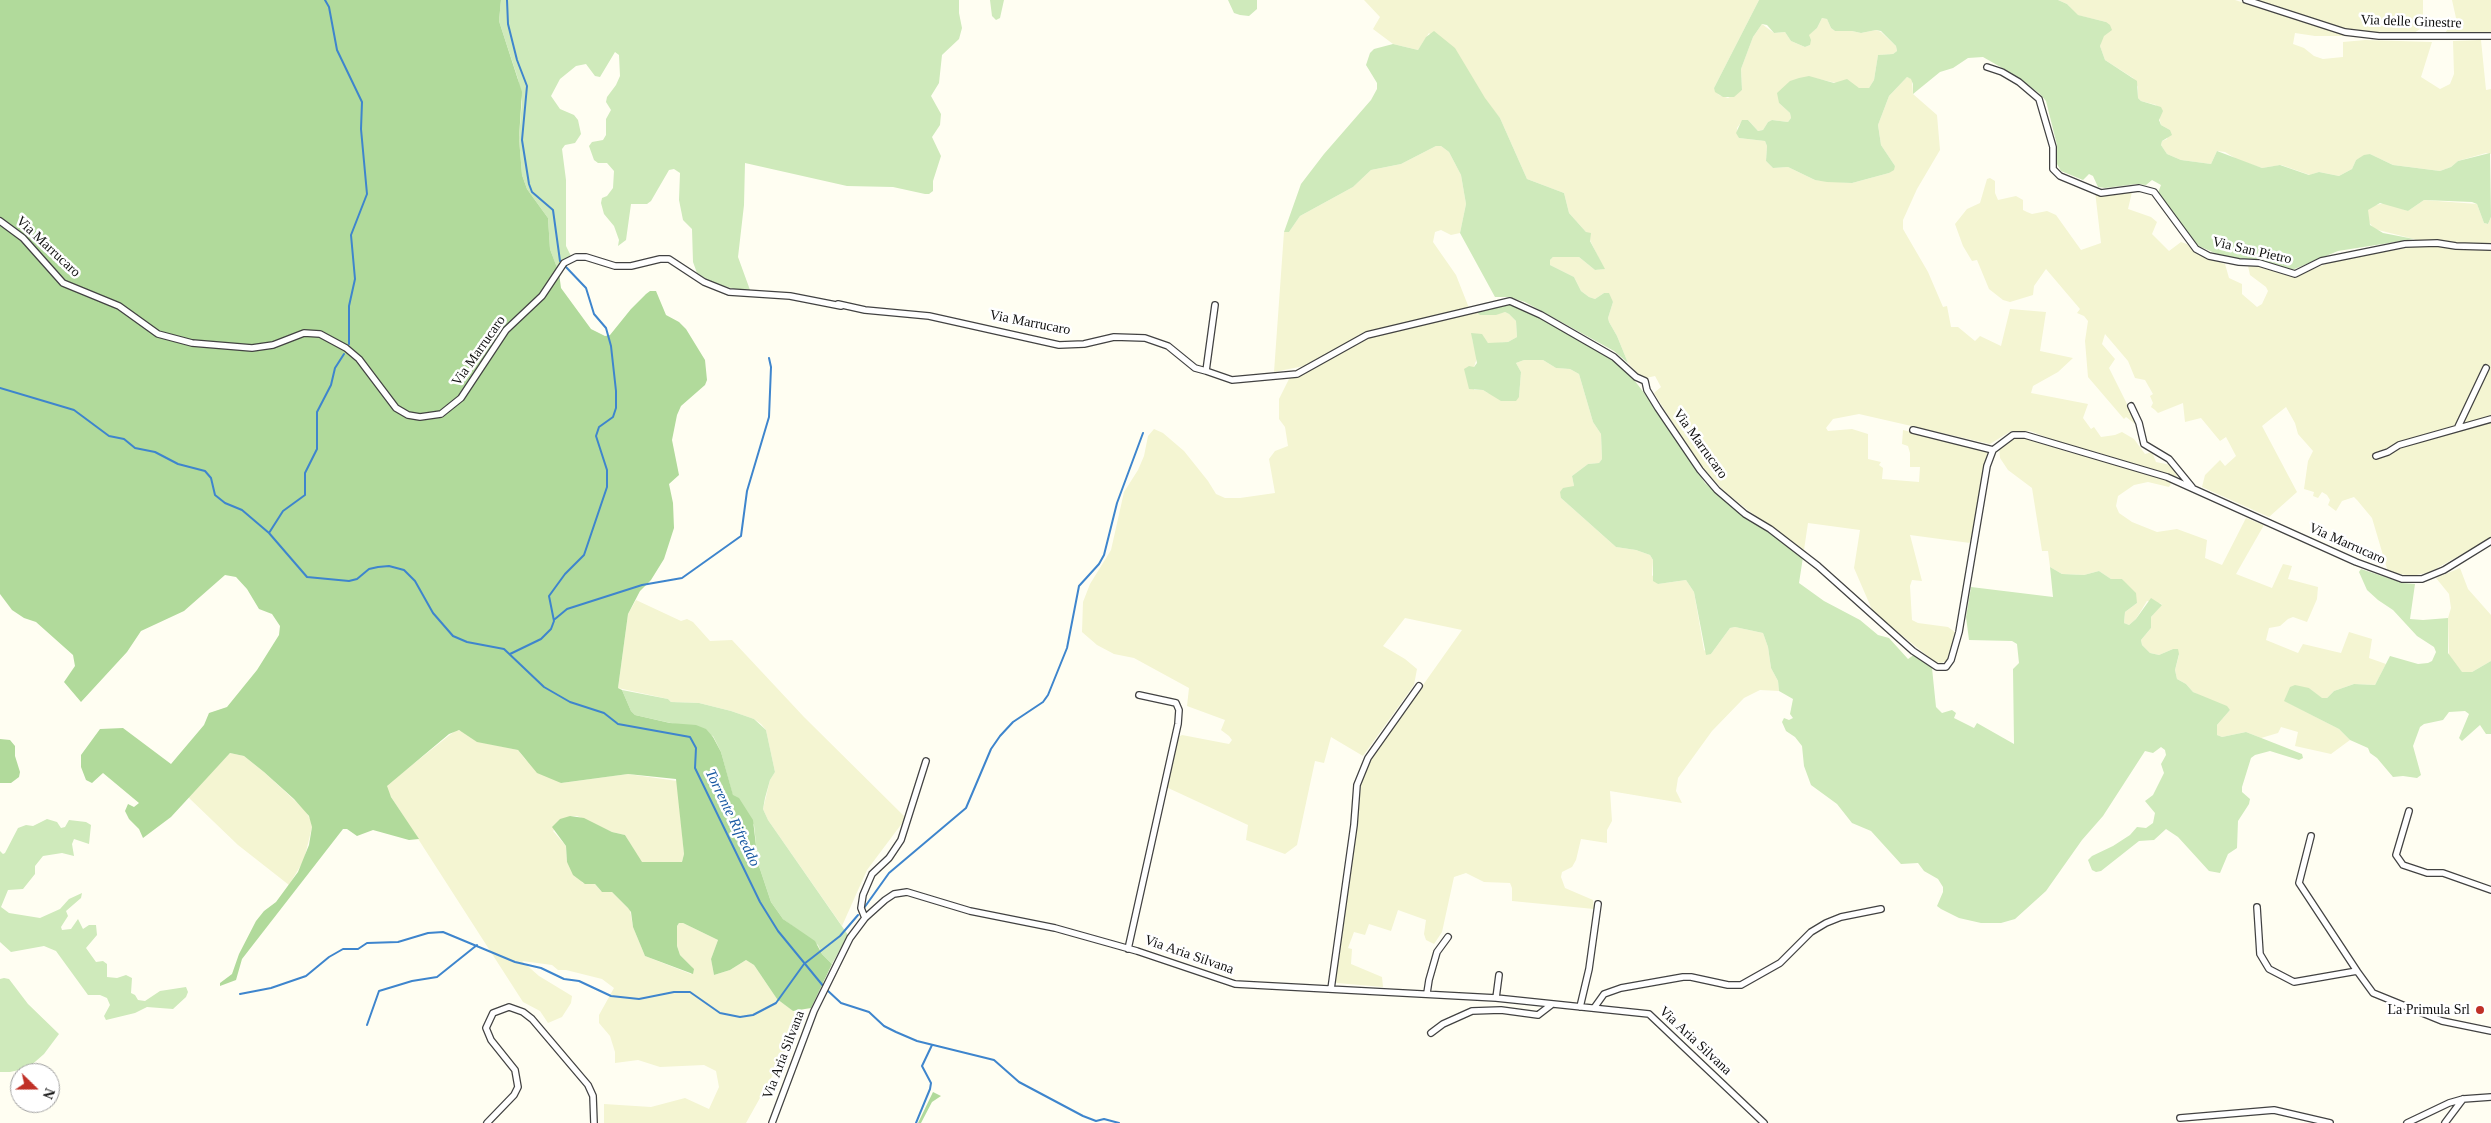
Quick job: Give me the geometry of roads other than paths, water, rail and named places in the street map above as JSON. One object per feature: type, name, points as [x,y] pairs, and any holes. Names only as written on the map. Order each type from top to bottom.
[{"type":"street","name":"Via delle Ginestre","points":[[2246,0],[2316,24],[2354,33],[2413,37],[2491,36]]},
{"type":"street","name":"Via San Pietro","points":[[1987,67],[2002,72],[2014,79],[2039,100],[2053,147],[2053,169],[2060,176],[2101,193],[2138,188],[2154,192],[2196,249],[2209,256],[2259,264],[2295,274],[2321,261],[2405,244],[2436,243],[2456,246],[2491,247]]},
{"type":"street","name":"Via Marrucaro","points":[[0,221],[28,244],[63,283],[119,306],[158,334],[192,344],[252,348],[273,345],[304,333],[320,334],[346,348],[359,359],[396,408],[408,415],[420,417],[440,414],[461,398],[506,330],[542,296],[564,263],[576,257],[586,257],[614,266],[631,266],[660,259],[669,259],[704,282],[729,292],[790,296],[841,306],[929,316],[1059,344],[1084,344],[1114,337],[1145,338],[1168,346],[1195,368],[1232,380],[1297,374],[1367,335],[1510,301],[1523,306],[1614,357],[1636,377],[1645,382],[1647,390],[1658,408],[1716,490],[1745,514],[1770,529],[1818,566],[1913,651],[1937,666],[1946,667],[1954,650],[1987,466],[1993,450],[2000,442],[2013,435],[2025,435],[2072,450],[2099,455],[2167,477],[2363,565],[2402,579],[2422,579],[2444,570],[2491,541]]},
{"type":"street","points":[[833,300],[841,306]]},
{"type":"street","points":[[1206,371],[1215,305]]},
{"type":"street","points":[[2458,427],[2486,368]]},
{"type":"street","name":"Via Marrucaro","points":[[2132,406],[2139,423],[2144,444],[2169,459],[2193,489]]},
{"type":"street","points":[[2376,456],[2388,452],[2398,445],[2491,419]]},
{"type":"street","points":[[1913,430],[1993,450]]},
{"type":"street","points":[[1330,989],[1354,825],[1357,785],[1368,758],[1419,686]]},
{"type":"street","points":[[1128,949],[1178,724],[1179,710],[1176,703],[1139,694]]},
{"type":"street","points":[[865,918],[861,908],[872,874],[889,858],[901,840],[926,761]]},
{"type":"street","points":[[2409,811],[2396,855],[2403,864],[2426,873],[2444,873],[2491,890]]},
{"type":"street","points":[[2311,836],[2299,883],[2373,993],[2442,1021],[2491,1031]]},
{"type":"street","name":"Via Aria Silvana","points":[[772,1123],[814,1011],[850,938],[865,918],[894,894],[913,892],[970,911],[1054,928],[1128,949],[1234,984],[1427,993],[1496,998],[1649,1014],[1764,1123]]},
{"type":"street","points":[[1580,1007],[1589,970],[1598,904]]},
{"type":"street","points":[[2257,907],[2260,954],[2269,969],[2294,982],[2357,970]]},
{"type":"street","points":[[1594,1008],[1604,994],[1620,988],[1683,977],[1691,976],[1728,985],[1740,985],[1780,963],[1811,932],[1826,923],[1881,909]]},
{"type":"street","points":[[1427,993],[1437,952],[1448,937]]},
{"type":"street","points":[[1496,998],[1500,975]]},
{"type":"street","name":"Via Aria Silvana","points":[[1431,1033],[1443,1024],[1472,1011],[1501,1010],[1538,1015],[1551,1005]]},
{"type":"street","points":[[487,1123],[514,1094],[518,1087],[515,1070],[492,1040],[486,1028],[493,1012],[509,1007],[518,1009],[532,1019],[585,1080],[593,1096],[594,1123]]},
{"type":"street","points":[[2407,1123],[2462,1100],[2491,1098]]},
{"type":"street","points":[[2445,1123],[2462,1100]]},
{"type":"street","points":[[2180,1118],[2274,1110],[2330,1123]]},
{"type":"waterway","points":[[325,0],[329,7],[337,50],[362,102],[361,129],[367,194],[351,235],[355,279],[349,306],[349,344]]},
{"type":"waterway","points":[[507,0],[508,24],[517,60],[527,86],[522,140],[529,184],[532,192],[553,210],[560,261]]},
{"type":"waterway","points":[[510,654],[541,639],[551,629],[554,621],[549,596],[565,574],[584,555],[607,487],[607,470],[596,436],[599,427],[613,417],[616,408],[611,346],[606,328],[594,314],[586,288],[565,266]]},
{"type":"waterway","points":[[269,533],[283,511],[305,495],[305,473],[317,449],[317,412],[331,385],[335,368],[344,354]]},
{"type":"waterway","points":[[555,619],[567,609],[642,585],[682,578],[741,536],[747,491],[769,417],[771,367],[769,358]]},
{"type":"waterway","name":"Torrente Rifreddo","points":[[0,388],[74,410],[109,436],[124,439],[135,448],[155,452],[178,464],[205,471],[211,478],[215,495],[225,503],[242,510],[269,533],[307,577],[349,581],[357,579],[369,569],[378,567],[389,566],[404,570],[415,581],[433,613],[453,636],[467,642],[504,649],[544,687],[570,702],[604,713],[618,724],[690,737],[696,748],[695,768],[760,902],[778,931],[824,987]]},
{"type":"waterway","points":[[864,908],[889,873],[966,808],[991,749],[1000,736],[1013,722],[1043,702],[1048,695],[1067,648],[1079,586],[1099,564],[1104,555],[1117,503],[1143,433]]},
{"type":"waterway","points":[[240,994],[271,988],[306,976],[329,957],[343,949],[358,949],[367,943],[398,942],[428,933],[443,932],[515,962],[541,968],[564,979],[579,981],[611,996],[639,999],[674,992],[690,992],[720,1013],[740,1017],[753,1015],[776,1003],[804,964],[840,936],[858,915]]},
{"type":"waterway","points":[[367,1025],[379,991],[412,981],[437,977],[477,945]]},
{"type":"waterway","name":"Torrente Rifreddo","points":[[827,990],[841,1003],[869,1012],[884,1026],[896,1032],[917,1041],[994,1060],[1019,1082],[1083,1116],[1096,1121],[1104,1119],[1119,1123]]},
{"type":"waterway","points":[[916,1123],[930,1089],[931,1083],[922,1066],[932,1045]]},
{"type":"place","name":"La Primula Srl","points":[[2480,1010]]}]
